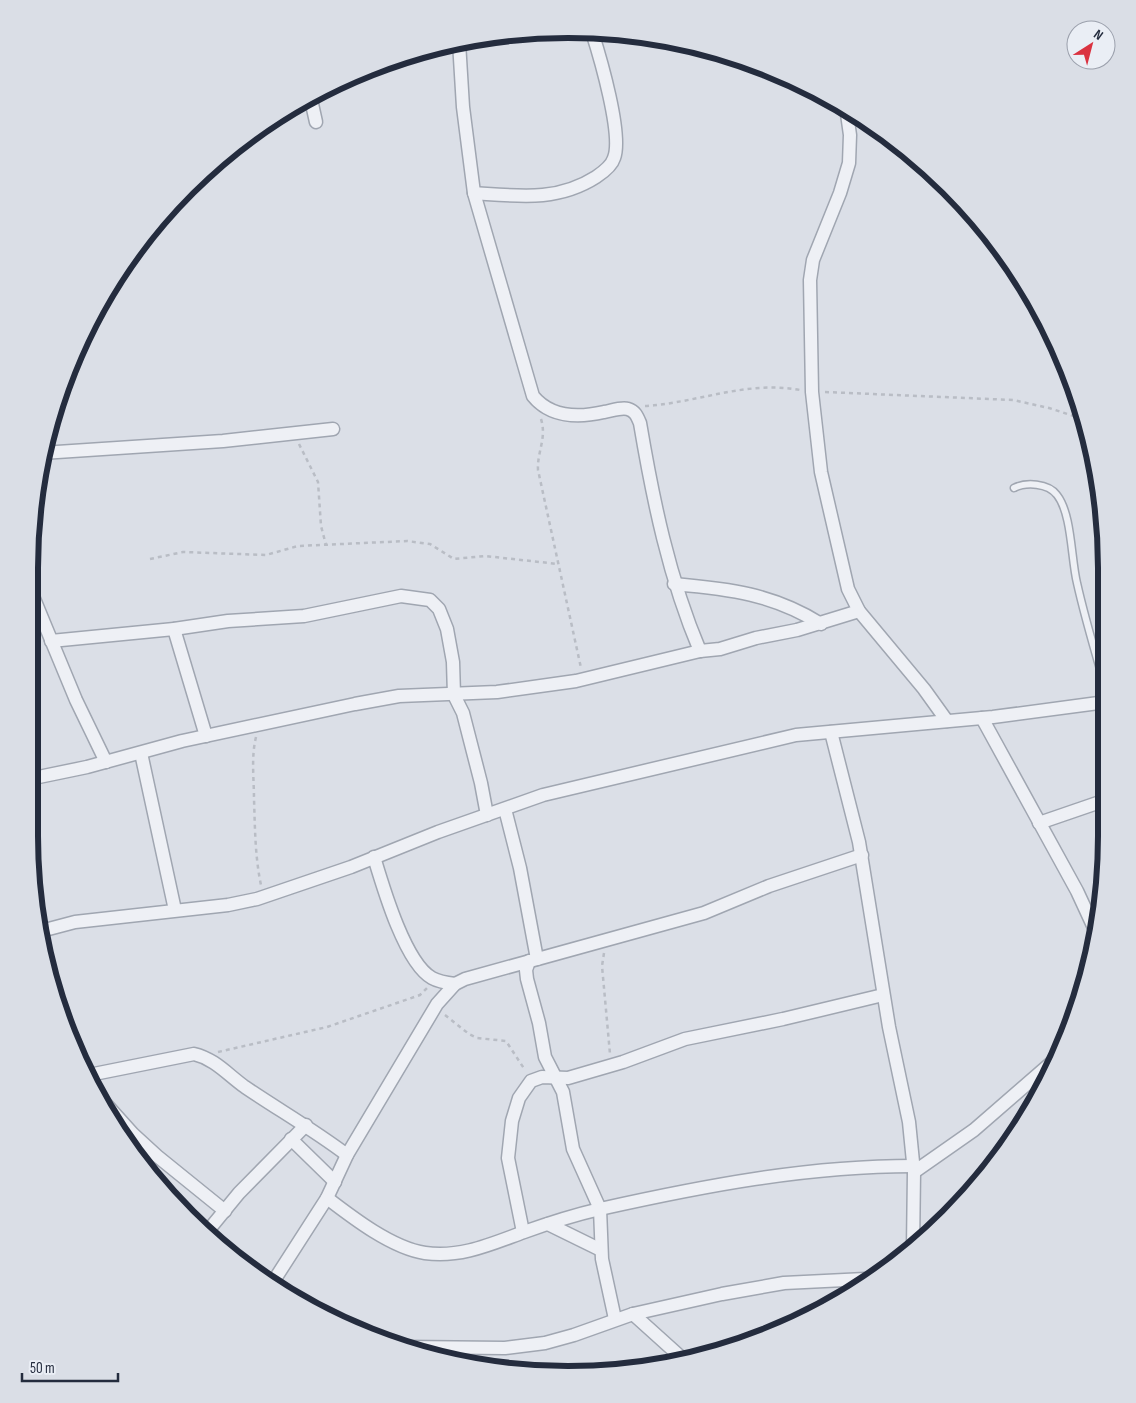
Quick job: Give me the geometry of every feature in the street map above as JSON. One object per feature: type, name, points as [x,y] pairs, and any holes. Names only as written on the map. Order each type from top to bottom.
[{"type":"street","points":[[474,192],[527,196],[557,194],[580,187],[601,173],[614,159],[616,141],[614,119],[594,39]]},
{"type":"street","points":[[460,49],[474,192],[533,396],[542,407],[557,413],[576,416],[627,408],[635,412],[640,423],[674,584],[700,651]]},
{"type":"street","points":[[312,104],[316,122]]},
{"type":"street","points":[[848,118],[850,135],[849,163],[840,193],[813,260],[810,280],[812,392],[821,472],[848,589],[859,611],[924,689],[947,721]]},
{"type":"street","points":[[51,452],[223,442],[333,429]]},
{"type":"street","points":[[674,584],[738,590],[769,598],[786,604],[821,624]]},
{"type":"street","points":[[51,641],[174,630],[228,622],[304,616],[401,596],[430,600],[439,609],[447,628],[454,696],[463,713],[482,783],[487,815]]},
{"type":"street","points":[[38,609],[106,762]]},
{"type":"street","points":[[38,777],[106,762],[206,736],[400,696],[454,696],[497,692],[585,678],[700,651],[720,649],[756,638],[821,624],[859,611]]},
{"type":"street","points":[[174,630],[206,736]]},
{"type":"street","points":[[46,929],[75,922],[228,904],[264,896],[543,795],[734,748],[796,735],[982,718],[1098,703]]},
{"type":"street","points":[[982,718],[1077,891],[1091,921]]},
{"type":"street","points":[[831,732],[862,855],[883,994],[909,1122],[914,1169],[913,1238]]},
{"type":"street","points":[[141,753],[175,910]]},
{"type":"street","points":[[1039,823],[1098,803]]},
{"type":"street","points":[[505,809],[520,868],[533,960],[526,970],[527,979],[539,1023],[545,1056],[566,1100],[567,1120],[573,1150],[600,1209],[604,1279],[615,1319]]},
{"type":"street","points":[[276,1278],[327,1198],[347,1155],[437,1004],[455,984],[465,979],[704,913],[769,886],[862,855]]},
{"type":"street","points":[[374,857],[398,928],[424,971],[432,978],[455,984]]},
{"type":"street","points":[[523,1232],[508,1158],[508,1141],[519,1098],[527,1086],[537,1078],[568,1078],[611,1065],[685,1038],[783,1019],[883,994]]},
{"type":"street","points":[[94,1074],[194,1054],[206,1057],[244,1086],[306,1125],[347,1155]]},
{"type":"street","points":[[327,1198],[389,1240],[424,1253],[461,1253],[600,1209],[727,1182],[860,1166],[914,1169],[974,1130],[1045,1069]]},
{"type":"street","points":[[122,1122],[157,1156],[225,1210]]},
{"type":"street","points":[[211,1227],[306,1125]]},
{"type":"street","points":[[291,1139],[335,1182]]},
{"type":"street","points":[[548,1224],[601,1250]]},
{"type":"street","points":[[432,1347],[506,1348],[545,1343],[633,1314],[767,1285],[857,1279]]},
{"type":"street","points":[[633,1314],[677,1354]]},
{"type":"lane","points":[[1014,488],[1021,485],[1048,487],[1057,495],[1065,511],[1076,582],[1098,661]]},
{"type":"path","points":[[627,408],[661,405],[733,390],[781,388],[812,392],[1013,400],[1049,408],[1076,417]]},
{"type":"path","points":[[540,417],[544,431],[538,458],[538,470],[574,644],[585,678]]},
{"type":"path","points":[[293,434],[309,461],[318,482],[321,526],[326,545]]},
{"type":"path","points":[[150,559],[183,552],[266,555],[298,546],[418,542],[430,544],[454,560],[485,556],[558,564]]},
{"type":"path","points":[[260,724],[255,743],[254,771],[257,865],[264,896]]},
{"type":"path","points":[[607,940],[602,966],[611,1065]]},
{"type":"path","points":[[206,1057],[217,1052],[327,1027],[420,994],[430,985],[432,978]]},
{"type":"path","points":[[437,1004],[447,1018],[469,1034],[477,1038],[506,1041],[523,1069],[537,1078]]}]
